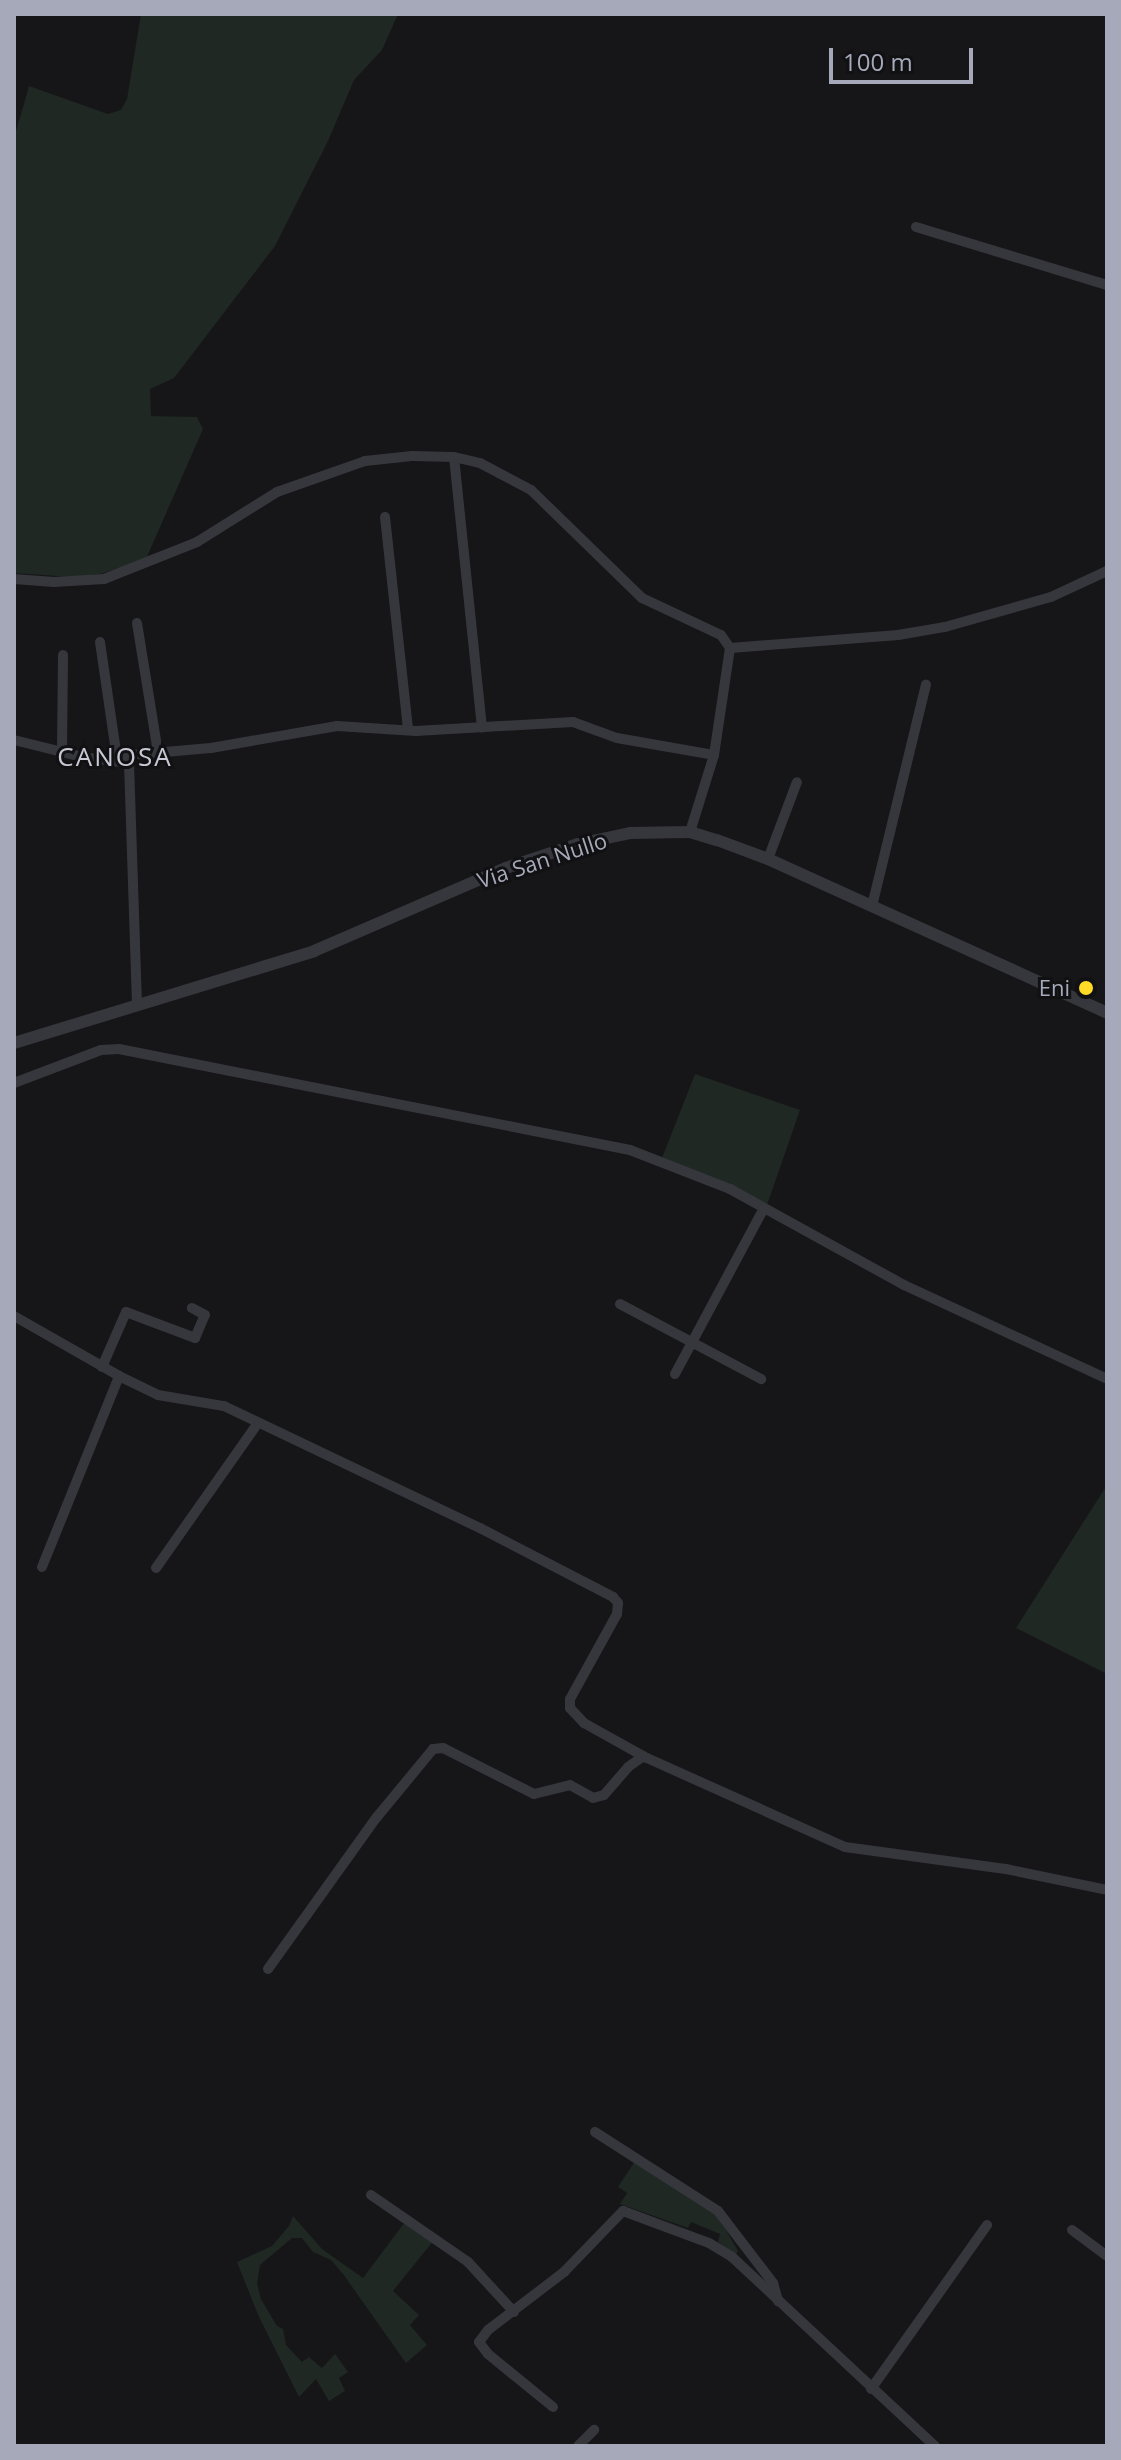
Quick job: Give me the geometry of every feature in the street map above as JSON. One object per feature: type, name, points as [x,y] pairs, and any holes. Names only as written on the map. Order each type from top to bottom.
[{"type":"street","points":[[916,227],[1107,285]]},
{"type":"street","points":[[14,579],[65,582],[104,579],[197,542],[277,492],[365,461],[412,456],[454,457],[480,463],[531,490],[630,589],[655,605],[721,635],[730,648],[714,755],[690,832]]},
{"type":"street","points":[[454,457],[482,728]]},
{"type":"street","points":[[385,517],[408,729]]},
{"type":"street","points":[[730,648],[898,635],[945,627],[1051,597],[1107,571]]},
{"type":"street","points":[[137,623],[158,752]]},
{"type":"street","points":[[100,642],[117,759]]},
{"type":"street","points":[[62,752],[63,655]]},
{"type":"street","points":[[872,906],[926,685]]},
{"type":"street","points":[[117,759],[211,748],[337,726],[482,728],[573,722],[617,738],[714,755]]},
{"type":"street","points":[[14,740],[62,752],[126,761],[131,767],[137,1005]]},
{"type":"street","points":[[768,859],[797,782]]},
{"type":"street","name":"Via San Nullo","points":[[14,1043],[314,951],[506,868],[578,844],[630,833],[690,832],[768,859],[1107,1013]]},
{"type":"street","points":[[14,1083],[101,1050],[119,1049],[389,1104],[603,1143],[676,1166],[764,1208],[904,1285],[1107,1379]]},
{"type":"street","points":[[675,1374],[764,1208]]},
{"type":"street","points":[[620,1304],[761,1379]]},
{"type":"street","points":[[102,1367],[126,1312],[195,1338],[205,1315],[192,1308]]},
{"type":"street","points":[[14,1316],[158,1395],[224,1406],[520,1547],[613,1597],[618,1603],[617,1614],[577,1685],[570,1708],[584,1723],[644,1756],[845,1847],[1006,1869],[1107,1890]]},
{"type":"street","points":[[42,1567],[119,1376]]},
{"type":"street","points":[[156,1568],[258,1423]]},
{"type":"street","points":[[268,1969],[377,1817],[433,1749],[443,1748],[474,1767],[534,1794],[570,1785],[593,1798],[604,1795],[628,1767],[644,1756]]},
{"type":"street","points":[[595,2132],[718,2211],[773,2283],[779,2303]]},
{"type":"street","points":[[371,2195],[468,2262],[514,2312]]},
{"type":"street","points":[[553,2407],[488,2354],[479,2342],[488,2330],[564,2272],[623,2211],[709,2243],[731,2256],[935,2446]]},
{"type":"street","points":[[871,2389],[987,2225]]},
{"type":"street","points":[[1072,2230],[1107,2256]]},
{"type":"street","points":[[578,2446],[594,2430]]},
{"type":"shaded area","points":[[141,14],[398,14],[382,50],[354,80],[328,141],[275,246],[174,378],[150,389],[151,416],[197,417],[203,429],[146,559],[100,574],[73,577],[14,573],[14,138],[29,86],[108,114],[121,110],[127,99]]},
{"type":"shaded area","points":[[695,1074],[800,1110],[767,1205],[662,1158]]},
{"type":"shaded area","points":[[1107,1485],[1107,1674],[1016,1628]]},
{"type":"shaded area","points":[[635,2161],[718,2216],[738,2251],[736,2255],[718,2242],[720,2234],[691,2222],[688,2228],[620,2204],[627,2193],[618,2187]]},
{"type":"shaded area","points":[[293,2216],[322,2249],[363,2278],[405,2222],[434,2240],[393,2291],[419,2315],[410,2325],[427,2345],[406,2363],[343,2274],[331,2260],[313,2252],[302,2238],[292,2238],[260,2265],[257,2284],[261,2299],[277,2326],[283,2329],[286,2345],[302,2362],[309,2357],[322,2368],[335,2354],[348,2372],[339,2378],[345,2391],[329,2401],[316,2379],[299,2397],[259,2317],[237,2262],[272,2246],[289,2226]]},
{"type":"place","name":"Eni","points":[[1086,988]]},
{"type":"district","name":"CANOSA","points":[[115,757]]}]
